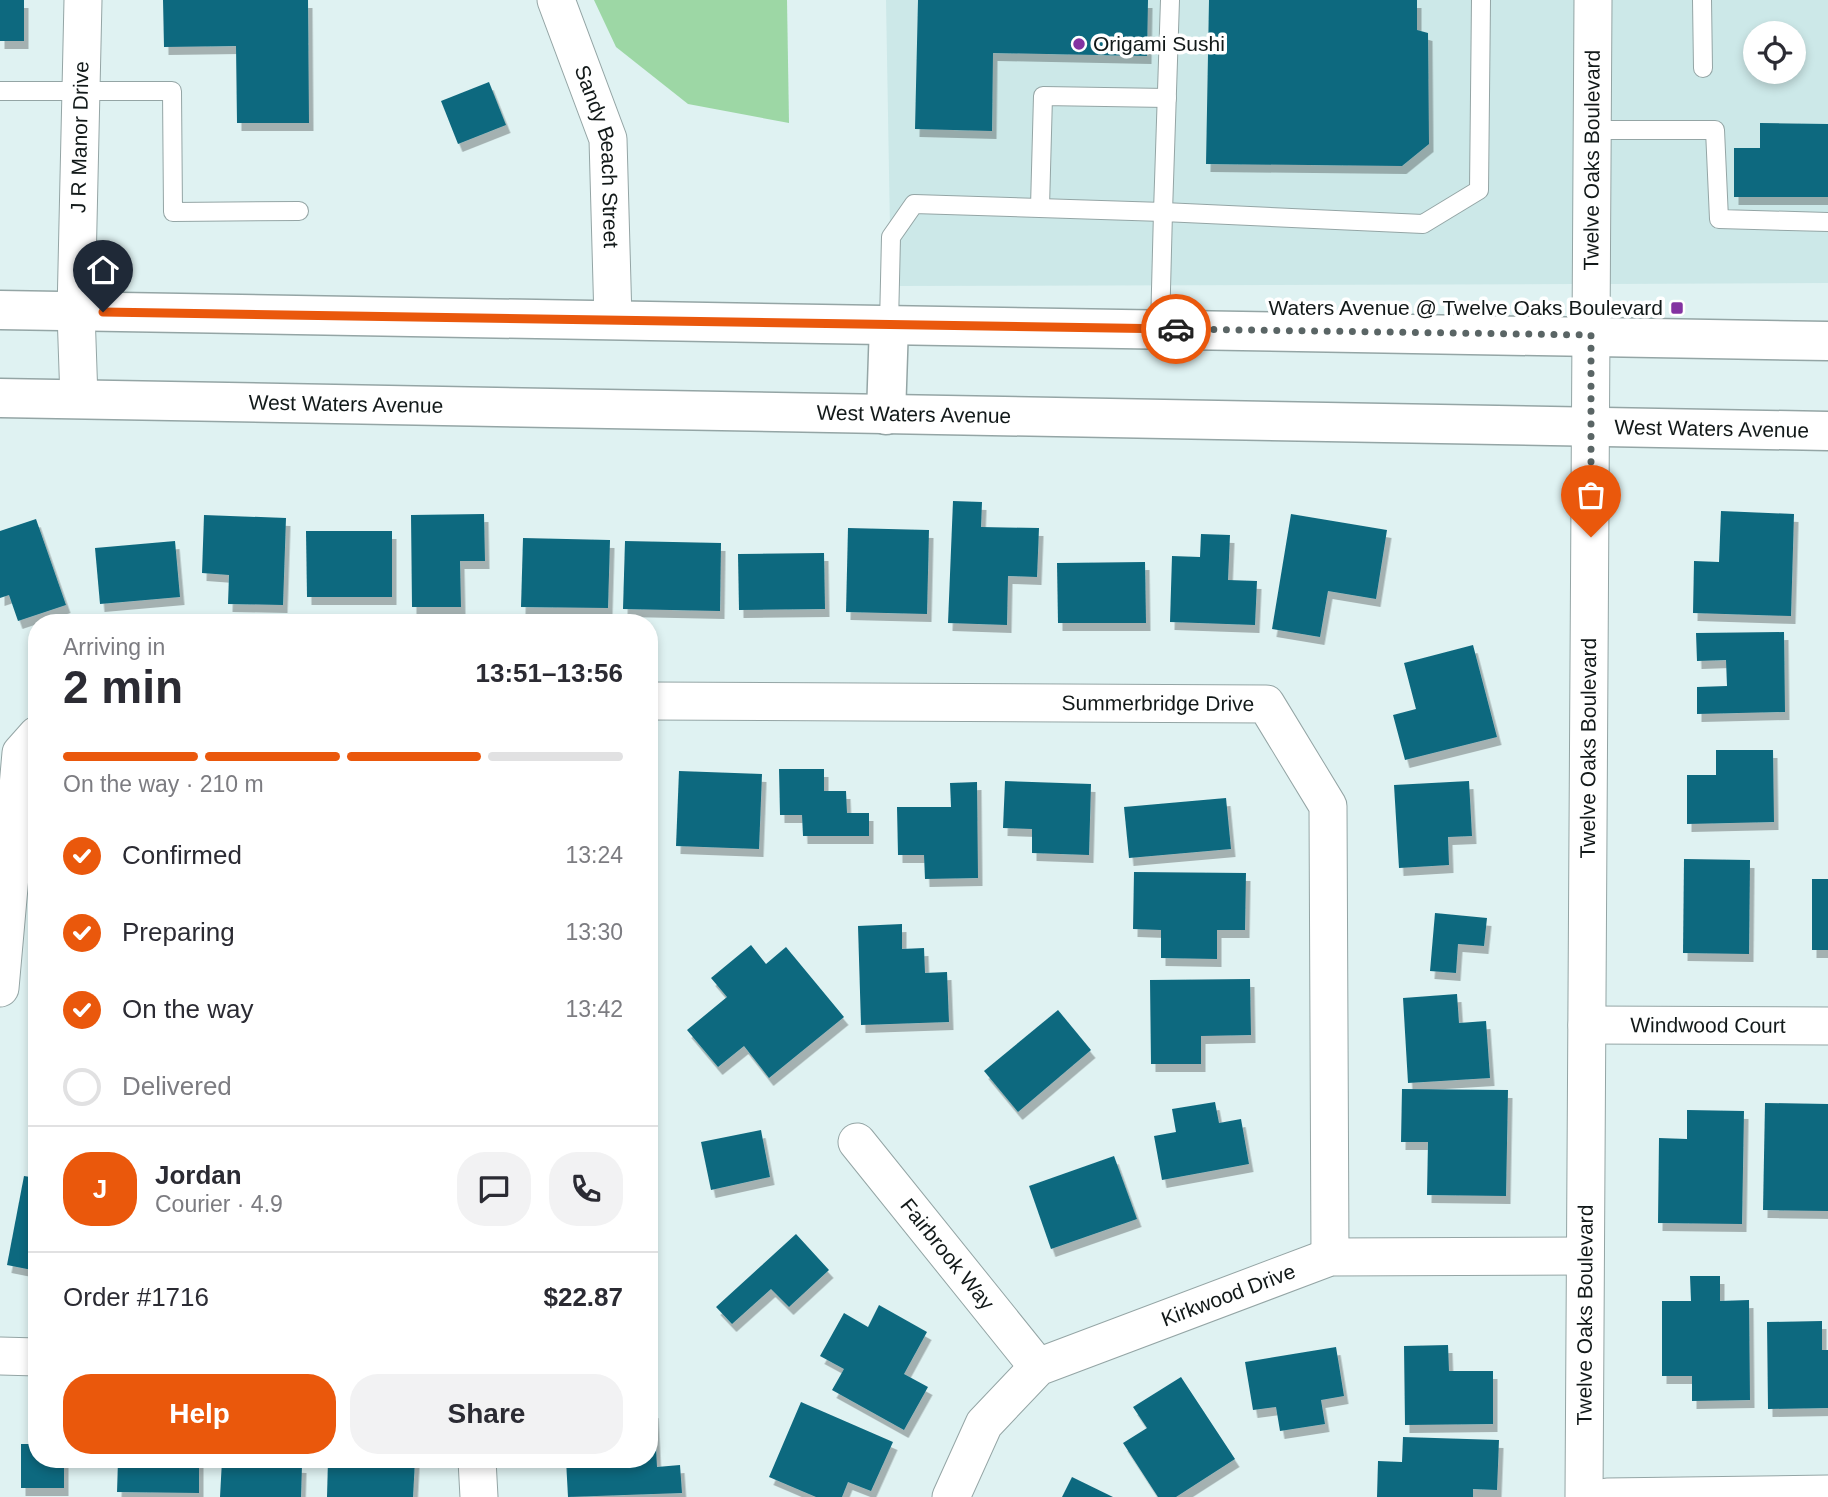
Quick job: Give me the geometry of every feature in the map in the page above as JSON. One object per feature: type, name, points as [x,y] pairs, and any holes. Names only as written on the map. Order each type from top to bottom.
[{"type":"main road","points":[[0,310],[1828,341]]},
{"type":"main road","points":[[886,415],[889,324]]},
{"type":"main road","name":"West Waters Avenue","points":[[0,398],[1828,431]]},
{"type":"street","name":"J R Manor Drive","points":[[79,399],[76,312],[83,0]]},
{"type":"street","name":"Sandy Beach Street","points":[[555,0],[608,139],[613,320]]},
{"type":"street","name":"Twelve Oaks Boulevard","points":[[1584,1497],[1593,0]]},
{"type":"street","name":"Summerbridge Drive","points":[[658,701],[1266,704],[1328,806],[1330,1257]]},
{"type":"street","points":[[0,988],[21,753],[28,745]]},
{"type":"street","name":"Windwood Court","points":[[1587,1024],[1828,1026]]},
{"type":"street","name":"Fairbrook Way","points":[[857,1142],[1038,1367]]},
{"type":"street","name":"Kirkwood Drive","points":[[951,1497],[984,1424],[1038,1367],[1330,1257],[1585,1256]]},
{"type":"street","points":[[0,1356],[28,1357]]},
{"type":"street","points":[[477,1468],[479,1497]]},
{"type":"street","points":[[1607,1497],[1828,1494]]},
{"type":"lane","points":[[1160,328],[1170,0]]},
{"type":"lane","points":[[889,324],[891,237],[914,204],[1423,224],[1479,190],[1481,0]]},
{"type":"lane","points":[[1702,0],[1703,68]]},
{"type":"lane","points":[[0,91],[173,91],[173,212],[299,211]]},
{"type":"lane","points":[[1040,207],[1043,96],[1167,98]]},
{"type":"lane","points":[[1592,130],[1715,130],[1719,219],[1828,222]]},
{"type":"shaded area","points":[[886,0],[1575,0],[1574,284],[891,286]]},
{"type":"shaded area","points":[[1610,0],[1828,0],[1828,283],[1609,284]]},
{"type":"green space","points":[[594,0],[787,0],[789,123],[688,104],[616,47]]},
{"type":"building","points":[[0,0],[24,0],[24,41],[0,41]]},
{"type":"building","points":[[163,0],[308,0],[309,123],[237,123],[236,46],[164,47]]},
{"type":"building","points":[[918,0],[1148,0],[1147,56],[993,53],[992,131],[915,129]]},
{"type":"building","points":[[1209,0],[1417,0],[1417,30],[1428,33],[1429,144],[1402,166],[1206,164]]},
{"type":"building","points":[[489,82],[506,125],[458,144],[441,101]]},
{"type":"building","points":[[1760,123],[1828,124],[1828,197],[1734,197],[1734,148],[1760,148]]},
{"type":"building","points":[[953,501],[982,502],[981,527],[1039,528],[1037,577],[1008,576],[1007,625],[948,623]]},
{"type":"building","points":[[1721,511],[1794,514],[1791,616],[1693,613],[1694,561],[1719,562]]},
{"type":"building","points":[[484,514],[485,561],[460,561],[461,607],[412,607],[411,515]]},
{"type":"building","points":[[1291,514],[1387,530],[1376,599],[1328,591],[1320,637],[1272,629]]},
{"type":"building","points":[[204,515],[286,518],[283,605],[228,604],[229,575],[202,573]]},
{"type":"building","points":[[36,519],[66,605],[39,614],[28,614],[28,618],[18,621],[9,595],[0,598],[0,531]]},
{"type":"building","points":[[848,528],[929,530],[927,614],[846,612]]},
{"type":"building","points":[[306,531],[392,531],[392,597],[307,597]]},
{"type":"building","points":[[1201,534],[1230,535],[1228,580],[1257,581],[1255,625],[1170,622],[1172,556],[1200,557]]},
{"type":"building","points":[[523,538],[610,540],[608,608],[521,607]]},
{"type":"building","points":[[175,541],[180,597],[100,604],[95,548]]},
{"type":"building","points":[[625,541],[721,543],[720,611],[623,609]]},
{"type":"building","points":[[824,553],[825,609],[739,610],[738,554]]},
{"type":"building","points":[[1145,562],[1146,623],[1058,623],[1057,563]]},
{"type":"building","points":[[1784,632],[1785,712],[1697,714],[1697,687],[1727,686],[1726,660],[1697,661],[1696,633]]},
{"type":"building","points":[[1473,645],[1497,737],[1405,760],[1393,715],[1416,709],[1404,663]]},
{"type":"building","points":[[1716,750],[1773,750],[1774,822],[1687,824],[1687,775],[1716,775]]},
{"type":"building","points":[[779,769],[824,769],[824,791],[846,791],[847,813],[869,813],[869,836],[803,836],[802,815],[780,815]]},
{"type":"building","points":[[679,771],[762,774],[759,849],[676,846]]},
{"type":"building","points":[[1005,781],[1091,784],[1089,855],[1032,853],[1032,829],[1003,828]]},
{"type":"building","points":[[1469,781],[1472,836],[1448,837],[1449,865],[1399,868],[1394,785]]},
{"type":"building","points":[[977,782],[978,878],[925,879],[924,855],[898,855],[897,807],[951,807],[950,783]]},
{"type":"building","points":[[1226,798],[1231,849],[1129,858],[1124,807]]},
{"type":"building","points":[[1684,859],[1750,860],[1749,954],[1683,953]]},
{"type":"building","points":[[1134,872],[1246,873],[1245,930],[1217,930],[1217,959],[1161,958],[1161,930],[1133,929]]},
{"type":"building","points":[[1812,879],[1828,879],[1828,950],[1812,950]]},
{"type":"building","points":[[1435,913],[1487,918],[1484,946],[1458,944],[1456,973],[1430,971]]},
{"type":"building","points":[[902,924],[902,949],[924,948],[925,973],[947,972],[949,1022],[861,1025],[858,926]]},
{"type":"building","points":[[751,945],[766,964],[786,947],[844,1017],[769,1078],[744,1046],[718,1067],[687,1030],[727,997],[711,978]]},
{"type":"building","points":[[1250,979],[1251,1035],[1201,1036],[1201,1064],[1151,1064],[1150,980]]},
{"type":"building","points":[[1457,994],[1459,1023],[1486,1021],[1490,1078],[1408,1083],[1403,998]]},
{"type":"building","points":[[1058,1010],[1091,1050],[1018,1112],[984,1071]]},
{"type":"building","points":[[1402,1089],[1508,1090],[1506,1196],[1427,1195],[1428,1142],[1401,1142]]},
{"type":"building","points":[[1215,1102],[1219,1123],[1241,1119],[1249,1164],[1162,1180],[1154,1136],[1176,1132],[1172,1109]]},
{"type":"building","points":[[1765,1103],[1828,1104],[1828,1211],[1763,1210]]},
{"type":"building","points":[[1687,1110],[1744,1111],[1742,1224],[1658,1223],[1659,1138],[1687,1139]]},
{"type":"building","points":[[761,1130],[770,1177],[711,1190],[701,1142]]},
{"type":"building","points":[[1114,1156],[1137,1219],[1051,1249],[1029,1186]]},
{"type":"building","points":[[24,1176],[28,1177],[28,1269],[7,1265]]},
{"type":"building","points":[[796,1234],[829,1270],[789,1307],[771,1289],[732,1324],[716,1307]]},
{"type":"building","points":[[1690,1276],[1720,1276],[1720,1301],[1749,1300],[1750,1400],[1692,1401],[1692,1376],[1662,1376],[1662,1301],[1691,1301]]},
{"type":"building","points":[[879,1305],[927,1332],[904,1374],[928,1387],[904,1430],[832,1390],[844,1369],[820,1356],[844,1313],[868,1327]]},
{"type":"building","points":[[1822,1321],[1822,1350],[1828,1350],[1828,1408],[1768,1409],[1767,1322]]},
{"type":"building","points":[[1448,1345],[1449,1371],[1493,1371],[1493,1424],[1405,1425],[1404,1346]]},
{"type":"building","points":[[1336,1347],[1344,1396],[1321,1400],[1325,1424],[1280,1431],[1276,1407],[1253,1410],[1245,1362]]},
{"type":"building","points":[[1181,1377],[1235,1459],[1176,1497],[1158,1497],[1123,1443],[1147,1428],[1133,1407]]},
{"type":"building","points":[[801,1402],[893,1442],[871,1491],[848,1482],[842,1497],[816,1497],[769,1477]]},
{"type":"building","points":[[1403,1437],[1499,1440],[1497,1490],[1473,1489],[1473,1497],[1377,1497],[1378,1461],[1402,1462]]},
{"type":"building","points":[[21,1444],[28,1444],[28,1468],[64,1468],[64,1488],[21,1488]]},
{"type":"building","points":[[680,1465],[682,1493],[568,1497],[566,1468],[658,1468]]},
{"type":"building","points":[[118,1468],[199,1468],[199,1493],[117,1492]]},
{"type":"building","points":[[222,1468],[302,1468],[301,1497],[220,1497]]},
{"type":"building","points":[[328,1468],[415,1468],[413,1497],[327,1497]]},
{"type":"building","points":[[1072,1477],[1113,1497],[1062,1497]]},
{"type":"way so far","points":[[1176,329],[1591,335],[1591,537]]},
{"type":"place","name":"Origami Sushi","points":[[1079,44]]},
{"type":"place","name":"Waters Avenue @ Twelve Oaks Boulevard","points":[[1677,308]]},
{"type":"route","points":[[103,312],[1176,329]]}]
